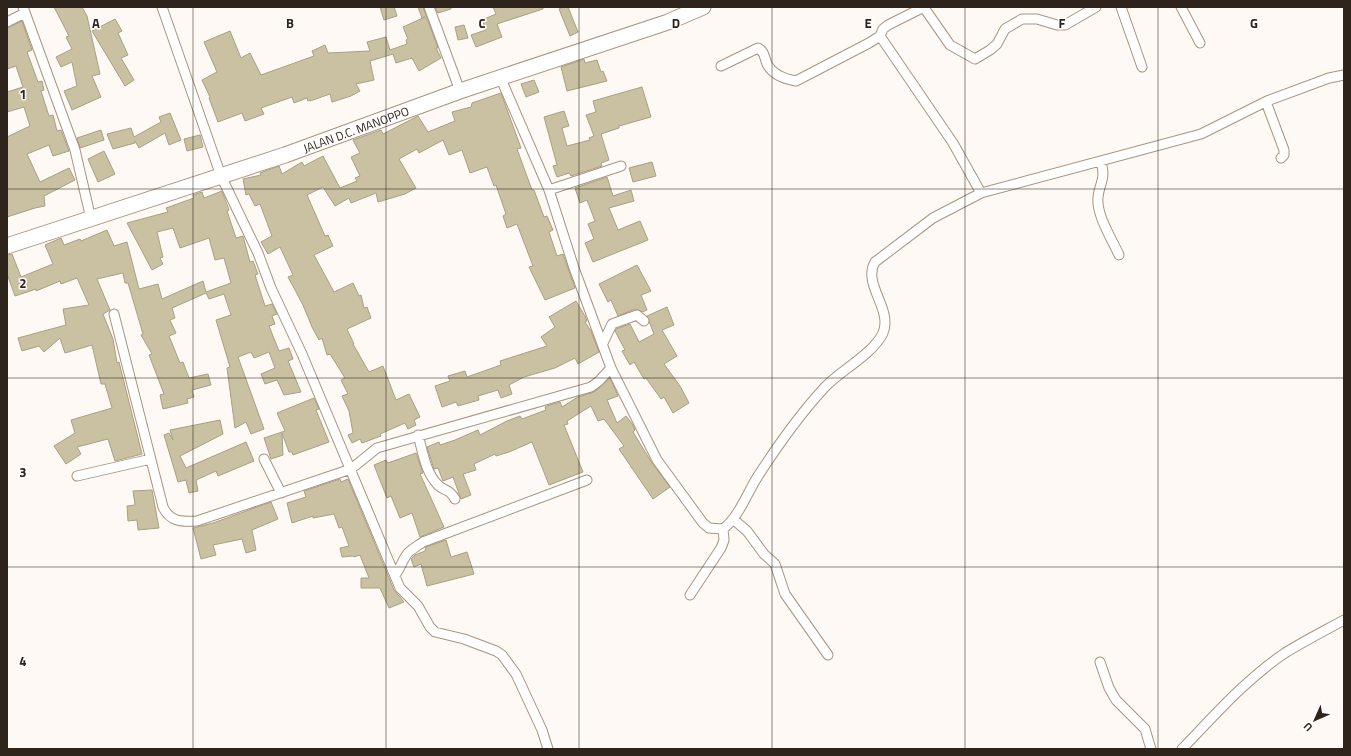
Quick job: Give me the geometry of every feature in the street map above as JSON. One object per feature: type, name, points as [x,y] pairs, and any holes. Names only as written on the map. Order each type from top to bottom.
[{"type":"highway","name":"JALAN D.C. MANOPPO","points":[[7,246],[285,155],[460,91],[501,79],[570,54],[668,22],[703,7]]},
{"type":"street","points":[[162,7],[221,176],[258,253],[271,288],[302,354],[402,591],[418,606],[430,627],[435,632],[489,648],[496,651],[507,660],[516,674],[542,730],[548,749]]},
{"type":"street","points":[[429,7],[460,91]]},
{"type":"street","points":[[720,66],[758,48],[764,52],[767,65],[775,73],[781,77],[796,81],[880,36],[883,29],[888,25],[922,8],[925,9],[952,47],[962,50],[974,59],[990,50],[997,44],[1005,29],[1022,19],[1037,19],[1057,25],[1064,25],[1096,7]]},
{"type":"street","points":[[1121,7],[1142,67]]},
{"type":"street","points":[[1181,7],[1200,43]]},
{"type":"street","points":[[7,22],[24,10],[73,144],[91,219]]},
{"type":"street","points":[[880,36],[953,143],[981,193]]},
{"type":"street","points":[[501,79],[549,190],[574,268],[611,368],[656,460],[703,523],[709,528],[718,530],[723,529],[733,519],[758,476],[802,414],[826,385],[864,354],[882,333],[884,316],[872,272],[875,262],[933,218],[981,193],[1201,134],[1266,102],[1329,78],[1344,75]]},
{"type":"street","points":[[1266,102],[1284,150],[1284,155],[1281,158]]},
{"type":"street","points":[[1101,162],[1104,174],[1098,198],[1099,214],[1119,255]]},
{"type":"street","points":[[549,190],[621,166]]},
{"type":"street","points":[[114,314],[163,507],[166,513],[176,521],[197,521],[351,469],[377,448],[418,435],[591,387],[611,368]]},
{"type":"street","points":[[603,343],[612,324],[637,315],[644,321]]},
{"type":"street","points":[[418,435],[426,467],[439,486],[450,491],[455,499]]},
{"type":"street","points":[[77,476],[151,459]]},
{"type":"street","points":[[264,459],[281,493]]},
{"type":"street","points":[[394,575],[401,568],[401,564],[408,553],[423,542],[587,480]]},
{"type":"street","points":[[733,519],[743,527],[775,564],[785,594],[828,655]]},
{"type":"street","points":[[690,595],[721,548],[724,540],[723,529]]},
{"type":"street","points":[[1182,749],[1264,670],[1284,654],[1308,639],[1344,620]]},
{"type":"street","points":[[1100,662],[1109,688],[1116,700],[1145,729],[1151,749]]},
{"type":"building","points":[[54,7],[82,7],[87,16],[100,74],[92,76],[101,97],[72,110],[64,91],[77,86],[72,62],[61,67],[56,57],[72,49],[66,37],[69,36]]},
{"type":"building","points":[[380,7],[394,7],[397,16],[384,20]]},
{"type":"building","points":[[418,7],[423,7],[438,48],[436,48],[441,58],[419,71],[412,58],[396,63],[393,54],[370,61],[374,80],[356,84],[360,91],[351,96],[332,102],[330,94],[308,101],[307,98],[294,103],[292,97],[261,108],[264,114],[245,121],[242,113],[218,122],[209,98],[210,97],[202,80],[217,72],[204,42],[230,31],[241,58],[250,53],[261,75],[314,56],[312,51],[325,45],[328,53],[370,51],[367,42],[386,37],[390,50],[407,44],[406,40],[408,39],[403,27],[425,17],[422,18]]},
{"type":"building","points":[[435,7],[451,7],[451,9],[438,13]]},
{"type":"building","points":[[493,7],[543,7],[543,9],[497,24],[502,37],[476,47],[471,35],[486,30],[482,20],[496,14]]},
{"type":"building","points":[[568,7],[578,32],[570,36],[559,9]]},
{"type":"building","points":[[115,19],[122,31],[118,33],[128,55],[121,58],[134,80],[125,86],[92,31]]},
{"type":"building","points":[[22,21],[32,50],[27,52],[38,82],[42,81],[44,90],[41,91],[49,116],[53,115],[57,131],[61,130],[69,151],[53,156],[49,145],[27,154],[40,182],[69,168],[75,180],[44,196],[45,206],[7,217],[7,137],[30,126],[24,107],[7,112],[7,92],[23,87],[16,66],[7,69],[7,28]]},
{"type":"building","points":[[464,25],[468,38],[458,40],[455,27]]},
{"type":"building","points":[[584,59],[585,63],[597,60],[601,72],[603,71],[607,81],[567,91],[561,67]]},
{"type":"building","points":[[534,80],[539,92],[526,97],[521,84]]},
{"type":"building","points":[[642,87],[651,117],[619,126],[619,128],[601,134],[609,160],[601,163],[602,166],[571,176],[569,173],[557,177],[553,166],[557,165],[544,117],[564,111],[569,126],[562,128],[567,146],[590,140],[589,138],[594,136],[586,115],[596,112],[593,101]]},
{"type":"building","points":[[501,93],[521,148],[517,149],[532,190],[534,190],[544,217],[547,216],[553,230],[549,232],[557,256],[563,254],[575,288],[545,300],[529,267],[533,266],[517,224],[507,228],[503,216],[506,214],[496,185],[494,186],[487,167],[470,173],[462,150],[449,155],[443,140],[419,153],[417,149],[399,159],[416,188],[405,194],[378,202],[376,193],[351,203],[349,198],[335,206],[323,187],[307,195],[325,236],[328,235],[333,246],[314,255],[334,292],[353,283],[359,296],[361,295],[364,308],[367,307],[371,318],[347,329],[353,344],[369,372],[383,366],[396,400],[409,394],[420,417],[414,420],[416,425],[408,429],[405,423],[380,434],[381,436],[362,443],[360,439],[352,443],[348,435],[353,433],[349,411],[342,396],[348,394],[341,380],[345,378],[330,354],[327,355],[322,338],[319,340],[312,327],[303,305],[288,277],[293,275],[280,247],[268,254],[261,242],[272,236],[260,204],[255,206],[249,194],[246,195],[243,179],[261,175],[260,173],[279,166],[282,174],[302,162],[304,166],[323,156],[340,188],[357,181],[355,178],[360,176],[351,157],[360,153],[353,140],[381,130],[383,134],[418,116],[428,132],[455,121],[452,112],[471,107],[472,103]]},
{"type":"building","points":[[170,113],[181,140],[169,145],[165,133],[139,148],[135,141],[135,143],[113,149],[107,134],[131,128],[134,137],[161,122],[159,117]]},
{"type":"building","points":[[101,130],[104,140],[80,148],[77,138]]},
{"type":"building","points":[[200,135],[203,147],[187,151],[184,139]]},
{"type":"building","points":[[104,151],[115,174],[98,182],[88,159]]},
{"type":"building","points":[[652,162],[656,176],[633,182],[629,168]]},
{"type":"building","points":[[607,177],[613,196],[631,190],[634,201],[609,208],[618,230],[640,221],[648,240],[593,262],[585,243],[594,239],[588,224],[595,221],[587,200],[580,203],[575,188]]},
{"type":"building","points":[[222,191],[229,210],[227,211],[236,238],[243,236],[250,262],[253,261],[258,274],[255,275],[265,306],[272,304],[277,314],[272,316],[275,324],[269,326],[279,351],[289,348],[293,359],[288,361],[301,392],[284,395],[277,380],[265,384],[261,374],[275,368],[269,352],[254,358],[251,352],[238,357],[264,429],[251,434],[246,422],[235,428],[227,368],[230,367],[216,320],[231,315],[224,294],[209,299],[206,293],[172,308],[175,318],[170,320],[176,333],[169,336],[180,363],[183,362],[189,378],[208,374],[211,385],[192,390],[194,397],[187,399],[188,403],[163,409],[160,395],[164,394],[149,355],[152,354],[141,335],[143,334],[128,283],[125,283],[123,273],[97,279],[110,310],[103,314],[113,339],[117,363],[119,362],[142,454],[115,461],[108,439],[77,447],[81,454],[66,464],[54,446],[75,433],[71,420],[112,408],[105,384],[101,384],[92,345],[65,353],[60,338],[44,352],[39,346],[22,351],[18,338],[66,325],[63,309],[89,305],[77,278],[61,284],[60,281],[36,291],[36,289],[15,296],[7,274],[7,255],[12,254],[21,277],[53,264],[45,245],[61,238],[64,245],[80,239],[81,241],[107,230],[114,246],[127,242],[139,289],[158,284],[162,299],[203,281],[206,292],[231,283],[224,258],[215,260],[209,238],[180,248],[173,228],[157,232],[163,257],[160,258],[163,264],[152,270],[127,223],[168,212],[166,208],[194,198],[193,195],[202,192],[204,198]]},
{"type":"building","points":[[637,265],[651,291],[641,295],[647,310],[642,312],[635,309],[618,316],[611,300],[608,302],[599,284]]},
{"type":"building","points":[[576,301],[585,316],[587,321],[585,322],[591,331],[599,352],[578,364],[575,358],[555,368],[524,377],[509,385],[512,394],[501,398],[498,390],[478,396],[479,400],[458,406],[456,402],[442,407],[435,386],[450,381],[448,376],[465,371],[467,377],[501,365],[500,361],[547,346],[541,337],[555,327],[549,317]]},
{"type":"building","points":[[667,307],[674,325],[662,330],[677,356],[664,364],[680,386],[689,403],[673,413],[664,397],[661,399],[646,378],[644,379],[634,362],[630,365],[622,351],[625,350],[615,331],[616,329],[630,324],[639,342],[654,334],[647,316]]},
{"type":"building","points":[[610,378],[618,396],[607,400],[617,423],[626,416],[633,425],[635,430],[633,432],[652,463],[670,487],[653,499],[619,449],[624,446],[604,419],[598,421],[591,406],[567,421],[568,424],[564,425],[583,472],[549,485],[532,442],[509,452],[496,456],[495,454],[474,464],[476,470],[463,474],[471,495],[461,499],[453,477],[443,481],[438,468],[434,469],[427,447],[439,442],[440,445],[455,440],[478,430],[480,435],[507,421],[520,416],[522,419],[546,410],[545,407],[547,406],[560,402],[562,407],[578,397],[594,392]]},
{"type":"building","points":[[314,398],[319,409],[316,410],[329,442],[293,455],[292,452],[289,452],[282,433],[283,455],[271,459],[264,438],[285,431],[277,413]]},
{"type":"building","points":[[220,420],[223,434],[180,456],[186,468],[246,442],[254,461],[218,476],[216,471],[196,480],[198,491],[189,493],[186,480],[178,482],[164,435],[169,433],[173,440],[170,430]]},
{"type":"building","points":[[416,453],[423,473],[420,474],[444,527],[420,537],[412,513],[400,518],[391,496],[387,498],[374,465],[386,460],[388,463]]},
{"type":"building","points":[[340,479],[341,482],[348,479],[394,590],[404,602],[389,608],[380,588],[361,588],[361,578],[369,578],[360,555],[354,557],[342,557],[340,548],[349,546],[342,527],[339,528],[334,514],[313,518],[313,516],[292,523],[287,503],[306,497],[304,491]]},
{"type":"building","points":[[152,490],[159,528],[138,530],[137,520],[128,521],[127,506],[135,505],[133,491]]},
{"type":"building","points":[[271,502],[278,519],[252,530],[256,550],[246,553],[242,539],[213,545],[216,555],[201,559],[193,528],[213,523]]},
{"type":"building","points":[[446,540],[451,557],[467,552],[474,574],[427,586],[421,564],[414,567],[411,559],[415,555],[425,551],[426,547]]}]
